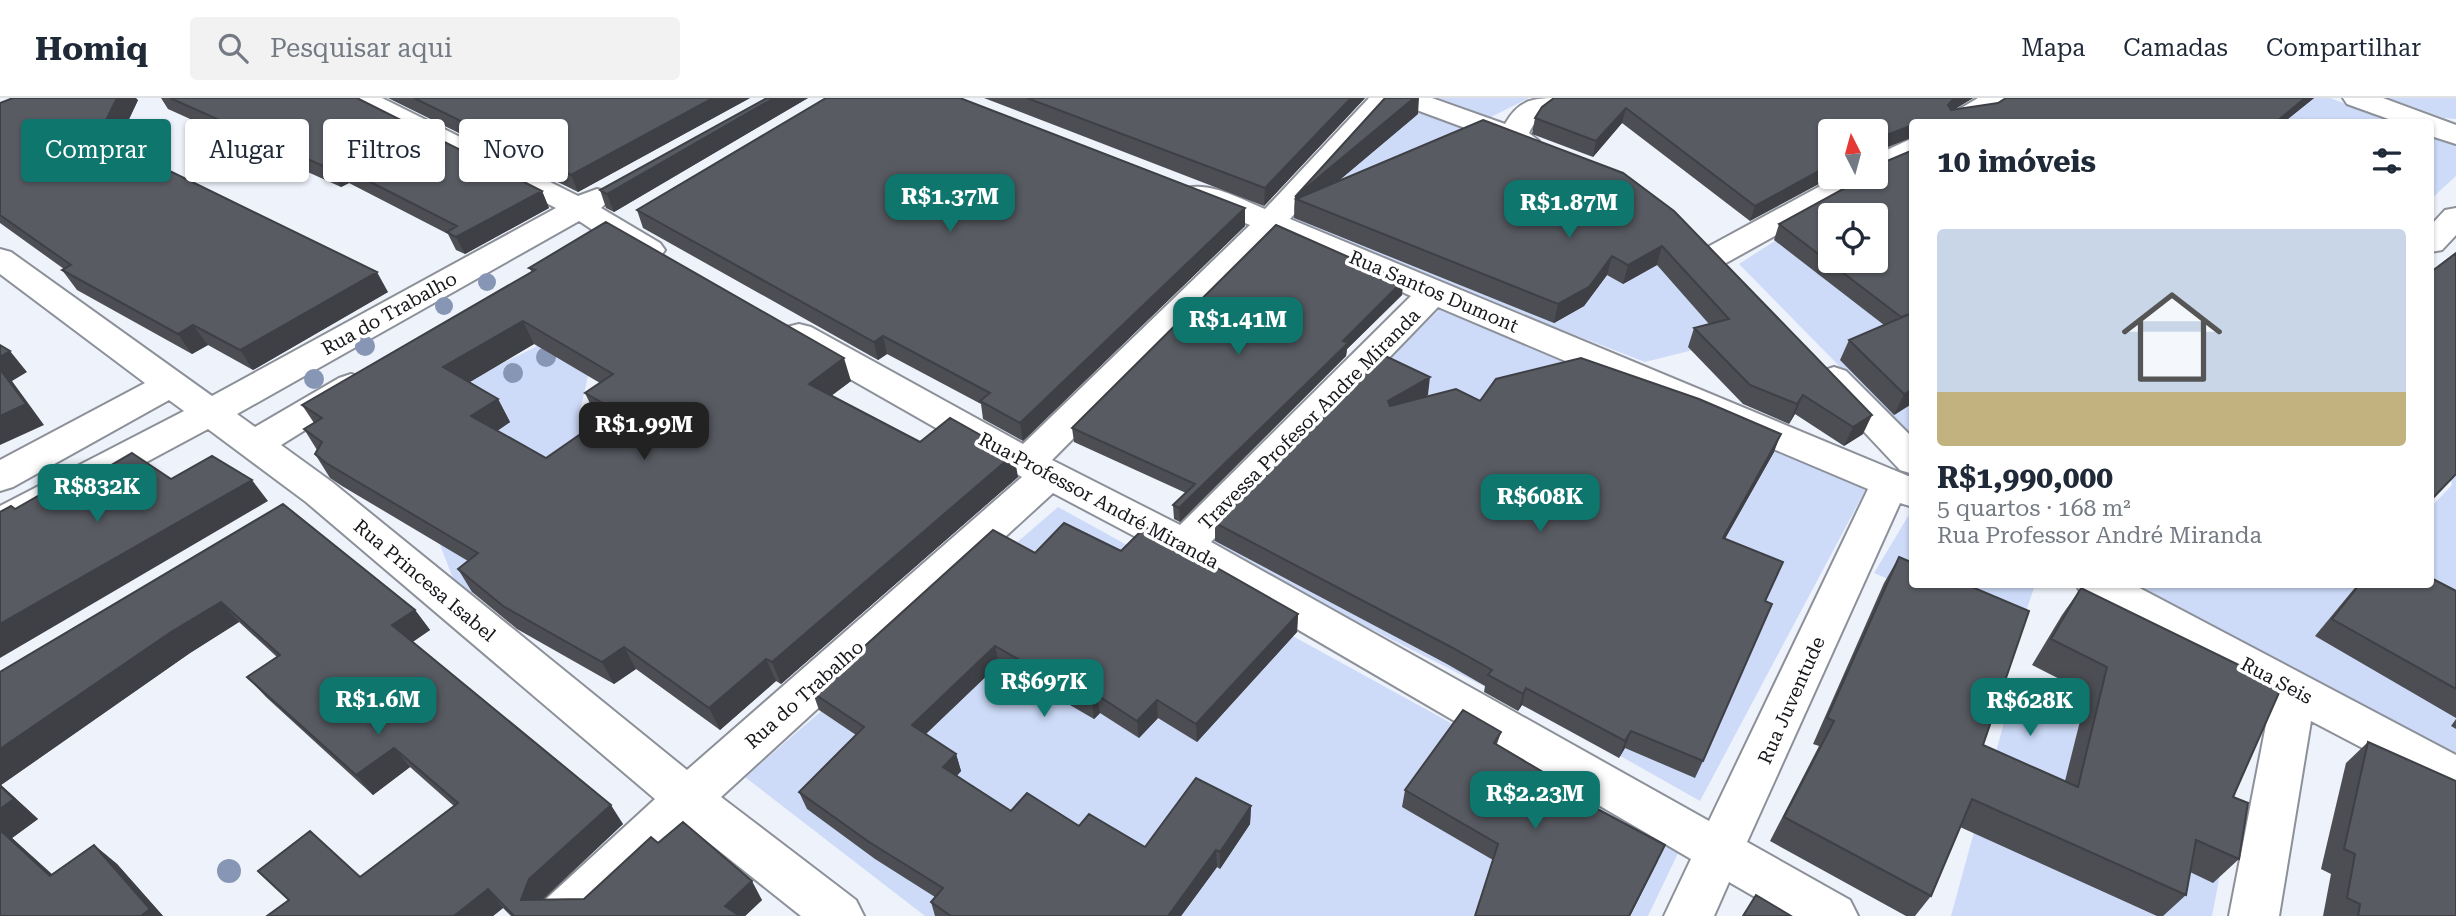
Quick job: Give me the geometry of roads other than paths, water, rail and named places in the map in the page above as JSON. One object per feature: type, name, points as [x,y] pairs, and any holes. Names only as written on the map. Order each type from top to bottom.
[{"type":"street","points":[[360,98],[593,227],[685,270]]},
{"type":"street","name":"Rua do Trabalho","points":[[562,916],[1037,469],[1272,222],[1384,98]]},
{"type":"street","points":[[1406,98],[1548,151]]},
{"type":"street","points":[[1513,136],[1525,112],[1550,98]]},
{"type":"street","points":[[1972,119],[1998,98]]},
{"type":"street","points":[[2357,98],[2414,119]]},
{"type":"street","points":[[2434,127],[2456,135]]},
{"type":"street","points":[[1888,161],[1909,149]]},
{"type":"street","name":"Rua do Trabalho","points":[[593,227],[625,182]]},
{"type":"street","name":"Rua Santos Dumont","points":[[1175,186],[1272,222],[1433,293],[1905,479]]},
{"type":"street","points":[[1715,256],[1837,189]]},
{"type":"street","name":"Rua do Trabalho","points":[[0,523],[210,413],[593,227],[647,208]]},
{"type":"street","points":[[2434,240],[2456,217]]},
{"type":"street","name":"Rua Princesa Isabel","points":[[0,259],[253,445],[301,502],[688,797],[839,916]]},
{"type":"street","name":"Travessa Profesor Andre Miranda","points":[[1184,545],[1433,293]]},
{"type":"street","name":"Rua Professor André Miranda","points":[[770,318],[1037,469],[1184,545],[1833,916]]},
{"type":"street","points":[[1809,353],[1905,479]]},
{"type":"street","points":[[253,445],[373,373]]},
{"type":"street","points":[[0,477],[171,384]]},
{"type":"street","name":"Rua Juventude","points":[[1689,916],[1905,479]]},
{"type":"street","name":"Rua Seis","points":[[2104,588],[2456,777]]},
{"type":"street","points":[[2254,916],[2295,689]]}]
